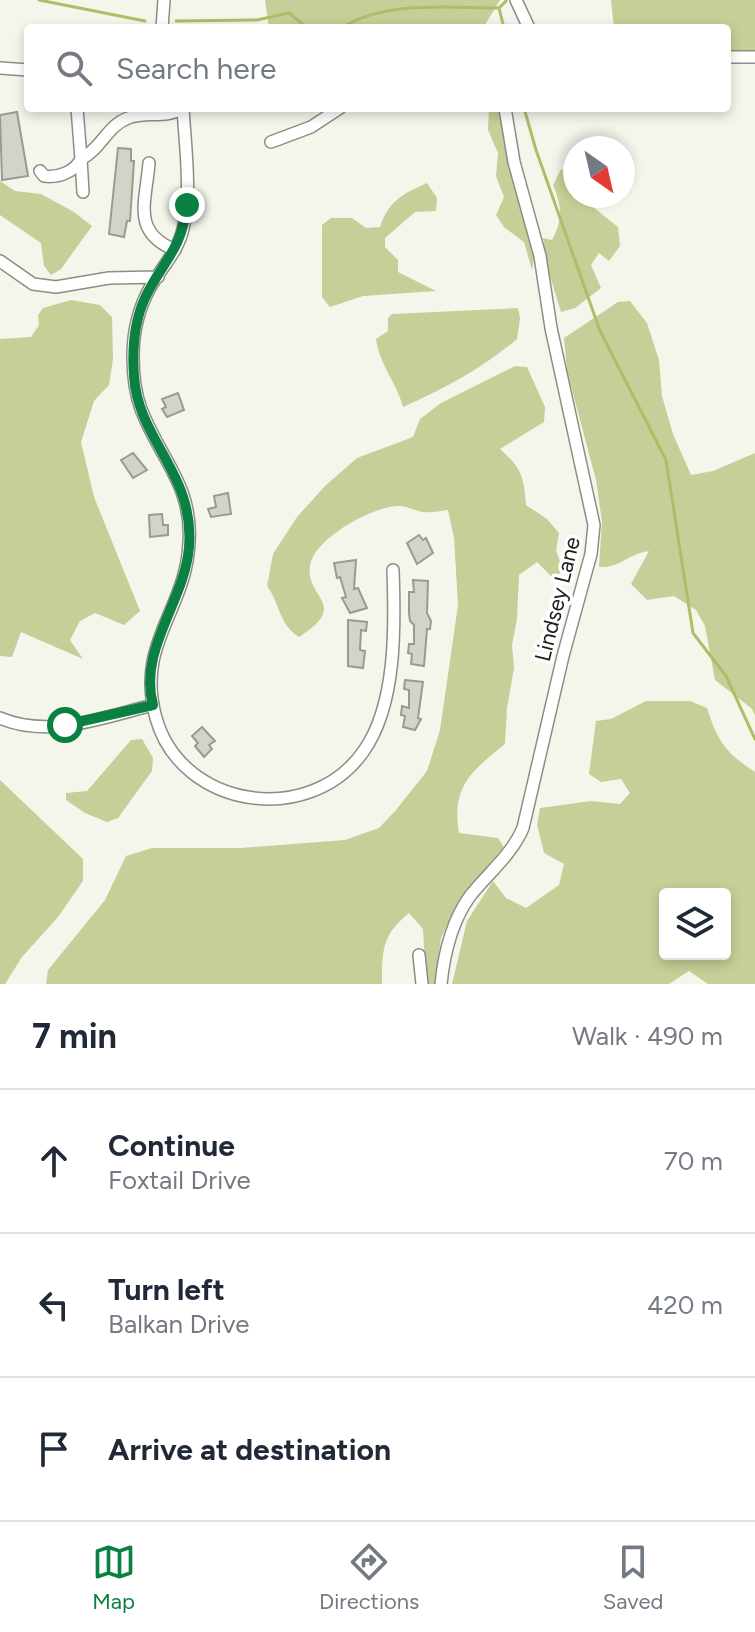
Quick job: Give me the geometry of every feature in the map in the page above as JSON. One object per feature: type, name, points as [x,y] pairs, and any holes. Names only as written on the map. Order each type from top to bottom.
[{"type":"street","points":[[162,24],[164,0]]},
{"type":"street","points":[[516,0],[527,24]]},
{"type":"street","points":[[749,57],[755,64]]},
{"type":"street","points":[[0,68],[24,70]]},
{"type":"street","points":[[77,112],[83,192]]},
{"type":"street","points":[[40,171],[44,176],[56,176],[74,169],[108,131],[127,118],[175,112]]},
{"type":"street","points":[[183,112],[187,205],[184,227],[175,250],[143,301],[133,352],[134,380],[140,407],[181,486],[189,520],[187,564],[150,669],[157,721],[169,748],[183,767],[199,780],[223,791],[267,800],[307,793],[328,783],[363,753],[382,714],[394,622],[393,570]]},
{"type":"street","points":[[271,142],[311,127],[334,112]]},
{"type":"street","name":"Lindsey Lane","points":[[441,984],[451,934],[460,913],[470,896],[514,847],[523,828],[593,539],[593,516],[551,328],[540,256],[514,162],[506,112]]},
{"type":"street","points":[[149,163],[144,224],[153,237],[175,250]]},
{"type":"street","points":[[0,261],[33,284],[56,287],[109,278],[158,277]]},
{"type":"street","points":[[0,718],[30,726],[65,725],[153,705]]},
{"type":"street","points":[[419,955],[422,984]]},
{"type":"green space","points":[[265,0],[500,0],[485,24],[268,24]]},
{"type":"green space","points":[[611,0],[755,0],[755,52],[731,52],[731,24],[614,24]]},
{"type":"green space","points":[[489,112],[502,112],[509,162],[535,253],[532,270],[524,242],[504,227],[496,215],[504,197],[496,176],[498,153],[488,130]]},
{"type":"green space","points":[[561,169],[563,208],[594,208],[618,227],[620,246],[609,261],[599,253],[591,265],[601,288],[575,308],[561,312],[547,266],[543,238],[552,240],[560,219],[560,207],[553,185]]},
{"type":"green space","points":[[0,181],[15,191],[41,194],[92,226],[61,269],[51,275],[44,266],[41,243],[0,215]]},
{"type":"green space","points":[[427,183],[437,198],[436,211],[415,212],[385,238],[385,247],[398,260],[398,272],[436,291],[363,296],[330,307],[322,297],[322,225],[331,218],[352,218],[366,228],[380,227],[398,199]]},
{"type":"green space","points":[[71,300],[100,305],[112,317],[113,359],[109,385],[94,401],[81,442],[94,497],[140,611],[124,625],[95,613],[80,621],[70,640],[83,659],[21,632],[12,657],[0,656],[0,339],[31,337],[39,325],[38,315],[43,308]]},
{"type":"green space","points":[[630,301],[647,323],[659,360],[662,396],[673,434],[691,475],[713,471],[755,453],[755,715],[751,708],[715,680],[705,626],[696,610],[674,596],[647,600],[631,584],[649,551],[607,567],[599,567],[602,522],[596,480],[567,371],[564,338],[618,302]]},
{"type":"green space","points":[[518,308],[517,339],[463,377],[403,407],[376,339],[388,331],[388,318],[392,314]]},
{"type":"green space","points":[[515,366],[527,367],[545,407],[544,422],[500,449],[520,473],[526,505],[547,519],[559,533],[556,550],[562,568],[556,581],[537,562],[519,575],[512,645],[514,668],[505,744],[467,781],[461,791],[457,817],[459,833],[498,838],[505,849],[455,908],[441,938],[435,984],[426,984],[423,929],[409,913],[393,929],[385,944],[382,984],[46,984],[48,970],[105,900],[126,856],[152,848],[241,848],[345,840],[379,828],[427,771],[440,730],[458,605],[454,538],[448,510],[426,512],[402,506],[388,507],[347,525],[322,544],[310,565],[310,577],[324,609],[314,626],[299,637],[287,626],[267,586],[273,554],[297,517],[325,486],[357,458],[413,437],[420,419],[441,403]]},
{"type":"green space","points":[[646,701],[690,701],[707,708],[724,745],[755,772],[755,984],[708,984],[689,971],[669,984],[452,984],[467,921],[493,881],[506,898],[526,908],[559,885],[564,864],[544,853],[537,825],[540,808],[591,801],[620,804],[630,793],[621,779],[601,782],[589,774],[596,721],[611,719]]},
{"type":"green space","points":[[142,739],[153,758],[152,771],[118,818],[107,822],[85,813],[66,800],[66,793],[87,791],[131,740]]},
{"type":"green space","points":[[0,780],[83,859],[83,881],[58,917],[22,957],[5,984],[0,984]]},
{"type":"building","points":[[17,112],[28,176],[2,180],[0,115]]},
{"type":"building","points":[[118,148],[131,149],[131,161],[134,161],[130,221],[127,221],[124,237],[109,234]]},
{"type":"building","points":[[178,393],[184,410],[167,417],[162,409],[166,407],[162,399]]},
{"type":"building","points":[[133,453],[147,470],[133,478],[121,460]]},
{"type":"building","points":[[228,493],[231,514],[211,517],[208,509],[216,507],[214,496]]},
{"type":"building","points":[[162,514],[163,525],[168,525],[168,535],[150,537],[149,515]]},
{"type":"building","points":[[419,535],[423,540],[426,538],[433,553],[417,564],[407,543]]},
{"type":"building","points":[[356,560],[354,589],[358,588],[367,608],[350,613],[342,598],[346,597],[334,563]]},
{"type":"building","points":[[413,580],[428,581],[427,613],[431,621],[430,629],[427,629],[424,666],[411,664],[412,654],[408,653],[409,644],[414,644],[414,625],[409,613],[409,592],[414,592]]},
{"type":"building","points":[[348,620],[367,622],[366,631],[361,630],[360,650],[365,651],[363,668],[348,666]]},
{"type":"building","points":[[405,680],[423,682],[418,718],[421,719],[415,730],[403,727],[405,716],[401,715],[402,706],[409,708],[409,690],[404,689]]},
{"type":"building","points":[[202,727],[215,741],[209,745],[212,749],[204,757],[192,736]]},
{"type":"waterway","points":[[39,0],[145,21]]},
{"type":"waterway","points":[[349,24],[397,9],[499,8],[506,1]]},
{"type":"waterway","points":[[499,8],[503,24]]},
{"type":"waterway","points":[[176,21],[257,20],[289,13],[302,24]]},
{"type":"waterway","points":[[525,112],[600,331],[666,460],[693,633],[726,676],[755,739]]},
{"type":"route","points":[[65,725],[153,705],[149,687],[150,669],[187,564],[189,520],[181,486],[140,407],[134,380],[133,352],[143,301],[178,244],[187,205]]}]
